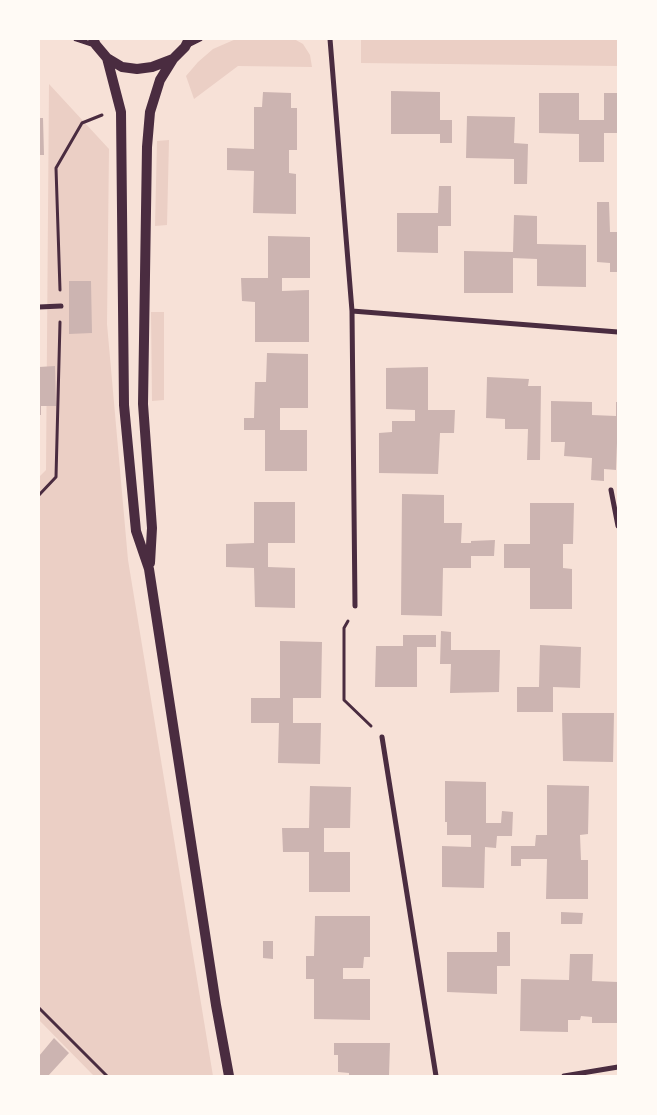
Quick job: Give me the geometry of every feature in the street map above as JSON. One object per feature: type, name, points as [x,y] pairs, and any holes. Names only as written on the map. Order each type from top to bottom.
[{"type":"main road","points":[[94,42],[108,58],[122,66],[152,67],[173,59]]},
{"type":"main road","points":[[149,569],[152,528],[143,404],[150,112],[160,80],[173,59],[187,43]]},
{"type":"main road","points":[[108,58],[121,112],[124,405],[136,531],[149,569],[216,1005],[229,1076]]},
{"type":"street","points":[[76,39],[94,42]]},
{"type":"street","points":[[187,43],[200,39]]},
{"type":"street","points":[[330,39],[352,311],[355,606]]},
{"type":"street","points":[[39,307],[61,306]]},
{"type":"street","points":[[352,311],[618,332]]},
{"type":"street","points":[[611,490],[618,526]]},
{"type":"street","points":[[382,737],[436,1076]]},
{"type":"street","points":[[564,1076],[618,1067]]},
{"type":"path","points":[[355,606],[344,628],[344,700],[382,737]]},
{"type":"path","points":[[39,1008],[107,1076]]},
{"type":"shaded area","points":[[236,39],[294,39],[303,44],[310,55],[312,67],[238,66],[194,99],[186,76],[213,49]]},
{"type":"shaded area","points":[[361,39],[618,39],[618,66],[361,63]]},
{"type":"shaded area","points":[[49,84],[109,149],[107,324],[128,560],[213,1076],[94,1076],[39,1020],[39,477],[46,470]]},
{"type":"shaded area","points":[[169,140],[167,225],[155,226],[157,141]]},
{"type":"shaded area","points":[[151,312],[164,312],[164,400],[152,401]]},
{"type":"building","points":[[391,91],[440,92],[440,120],[452,120],[452,143],[440,143],[440,134],[391,134]]},
{"type":"building","points":[[263,92],[291,93],[291,108],[297,108],[297,150],[289,150],[289,173],[296,174],[296,214],[253,213],[254,171],[227,170],[227,148],[254,149],[254,107],[262,107]]},
{"type":"building","points":[[539,93],[579,93],[579,120],[604,120],[604,93],[618,93],[618,133],[604,133],[604,162],[579,162],[579,134],[539,133]]},
{"type":"building","points":[[467,116],[515,117],[514,143],[528,144],[527,184],[514,184],[514,159],[466,158]]},
{"type":"building","points":[[39,118],[43,118],[44,155],[39,155]]},
{"type":"building","points":[[439,186],[451,186],[451,226],[438,226],[438,253],[397,252],[397,213],[438,213]]},
{"type":"building","points":[[597,202],[609,202],[610,232],[618,232],[618,272],[610,272],[610,263],[597,262]]},
{"type":"building","points":[[514,215],[537,216],[537,244],[586,245],[586,287],[537,286],[537,259],[513,258],[513,293],[464,293],[464,251],[513,252]]},
{"type":"building","points":[[268,236],[310,237],[310,278],[282,278],[282,291],[309,290],[309,342],[255,342],[255,302],[242,301],[241,278],[268,278]]},
{"type":"building","points":[[69,281],[91,281],[92,333],[69,334]]},
{"type":"building","points":[[267,353],[308,354],[308,408],[280,408],[280,430],[307,430],[307,471],[265,471],[265,430],[244,430],[244,418],[254,418],[255,382],[266,382]]},
{"type":"building","points":[[55,366],[56,406],[41,406],[41,415],[39,415],[39,367]]},
{"type":"building","points":[[428,367],[428,410],[455,410],[454,433],[440,433],[438,474],[379,473],[379,433],[392,432],[392,421],[415,421],[415,410],[386,409],[386,368]]},
{"type":"building","points":[[487,377],[529,379],[528,386],[541,386],[540,460],[527,460],[528,429],[505,429],[505,419],[486,418]]},
{"type":"building","points":[[551,401],[592,402],[592,415],[616,416],[616,402],[618,402],[616,470],[604,469],[604,481],[591,480],[592,458],[564,456],[565,442],[551,442]]},
{"type":"building","points":[[402,494],[444,495],[444,523],[462,523],[461,543],[495,540],[494,556],[471,556],[471,568],[443,568],[442,616],[401,615]]},
{"type":"building","points":[[254,502],[295,502],[295,543],[268,543],[268,567],[295,568],[295,608],[255,607],[254,568],[226,567],[226,544],[254,543]]},
{"type":"building","points":[[530,503],[574,503],[573,544],[563,544],[563,568],[572,569],[572,609],[530,609],[530,568],[504,568],[504,544],[530,544]]},
{"type":"building","points":[[441,631],[451,632],[451,650],[500,650],[499,692],[450,693],[451,664],[440,664]]},
{"type":"building","points":[[403,635],[436,635],[436,647],[417,647],[417,687],[375,687],[376,646],[403,646]]},
{"type":"building","points":[[280,641],[322,642],[321,698],[293,698],[293,723],[321,723],[320,764],[278,763],[279,723],[251,723],[251,698],[280,698]]},
{"type":"building","points":[[540,645],[581,647],[580,688],[553,687],[553,712],[517,712],[517,687],[539,687]]},
{"type":"building","points":[[562,713],[614,713],[613,762],[563,761]]},
{"type":"building","points":[[445,781],[486,782],[486,823],[501,823],[502,811],[513,812],[512,836],[497,836],[496,848],[485,847],[484,888],[442,887],[442,846],[471,847],[471,835],[447,835],[447,822],[445,822]]},
{"type":"building","points":[[547,785],[589,786],[588,834],[580,835],[581,860],[588,860],[588,899],[546,899],[547,859],[521,859],[521,866],[511,866],[511,846],[535,846],[536,835],[547,835]]},
{"type":"building","points":[[310,786],[351,787],[350,828],[324,828],[324,852],[350,852],[350,892],[309,892],[309,852],[283,852],[282,828],[309,828]]},
{"type":"building","points":[[561,912],[583,913],[582,924],[561,924]]},
{"type":"building","points":[[315,916],[370,916],[370,957],[364,957],[363,968],[343,968],[343,979],[370,979],[370,1020],[314,1019],[314,979],[306,979],[306,956],[314,956]]},
{"type":"building","points":[[497,932],[510,932],[510,966],[497,966],[497,994],[447,992],[447,952],[497,952]]},
{"type":"building","points":[[263,941],[273,941],[273,959],[263,958]]},
{"type":"building","points":[[570,954],[593,954],[592,981],[618,982],[618,1023],[592,1023],[592,1017],[581,1016],[580,1020],[568,1020],[568,1032],[520,1031],[521,979],[569,980]]},
{"type":"building","points":[[54,1038],[69,1053],[48,1076],[39,1076],[39,1056]]},
{"type":"building","points":[[334,1043],[390,1043],[389,1076],[349,1076],[349,1073],[338,1072],[338,1055],[334,1055]]}]
